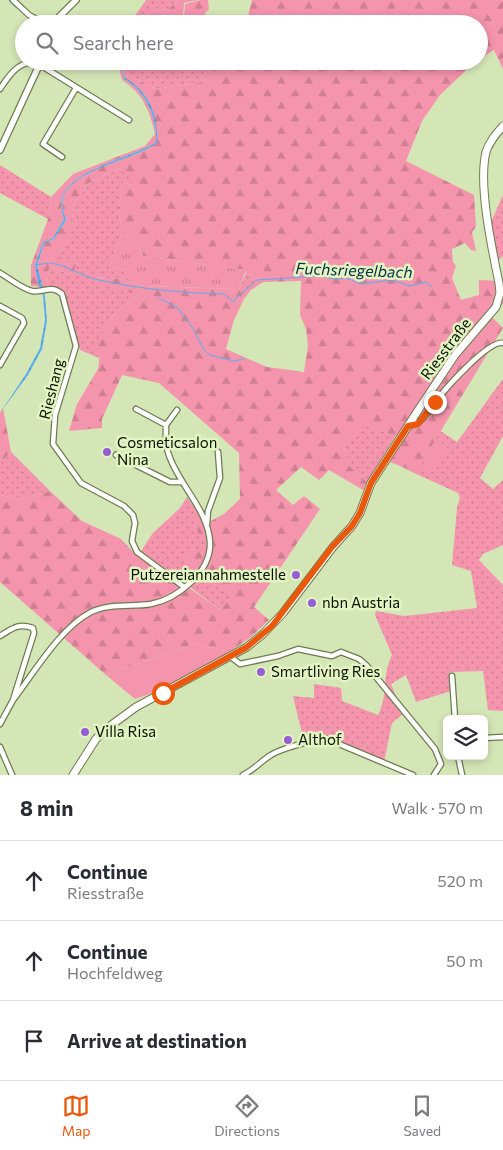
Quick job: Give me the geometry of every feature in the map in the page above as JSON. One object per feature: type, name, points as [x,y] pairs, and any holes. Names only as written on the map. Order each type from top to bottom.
[{"type":"main road","name":"Riesstraße","points":[[73,775],[96,739],[106,728],[136,708],[231,657],[272,626],[332,547],[352,526],[360,513],[371,483],[408,426],[455,355],[496,307],[500,293],[488,219],[485,159],[490,143],[503,126]]},
{"type":"street","points":[[13,0],[29,15]]},
{"type":"street","points":[[61,15],[76,0]]},
{"type":"street","points":[[0,89],[15,70]]},
{"type":"street","points":[[0,150],[37,70]]},
{"type":"street","points":[[50,70],[129,120]]},
{"type":"street","points":[[62,157],[43,144],[76,88]]},
{"type":"street","name":"Rieshang","points":[[0,273],[32,291],[47,288],[57,290],[62,294],[76,346],[55,415],[53,444],[81,484],[124,506],[133,515],[135,523],[132,541],[137,552],[184,587]]},
{"type":"street","points":[[0,306],[22,318],[24,323],[0,365]]},
{"type":"street","points":[[408,426],[418,424],[440,395],[480,355],[496,343],[503,343]]},
{"type":"street","points":[[136,409],[166,425]]},
{"type":"street","points":[[178,410],[166,425],[166,447],[182,482],[207,525]]},
{"type":"street","points":[[0,724],[13,700],[60,638],[91,612],[115,606],[152,604],[170,597],[196,577],[206,564],[210,544],[207,525],[208,511],[220,478],[218,452]]},
{"type":"street","points":[[116,455],[170,482],[182,482]]},
{"type":"street","points":[[0,636],[15,626],[24,625],[33,628],[34,633],[13,700]]},
{"type":"street","points":[[231,657],[240,664],[278,656],[298,649],[332,656],[341,652],[359,659],[435,749],[441,764],[434,775]]},
{"type":"street","points":[[452,676],[455,715]]},
{"type":"street","points":[[488,738],[503,737]]},
{"type":"street","points":[[243,775],[254,770],[271,755],[318,738],[327,739],[413,775]]},
{"type":"street","points":[[0,748],[12,775]]},
{"type":"street","points":[[459,760],[462,775]]},
{"type":"green space","points":[[146,0],[179,0],[168,9],[149,12],[146,15],[135,15]]},
{"type":"green space","points":[[179,0],[198,0],[184,3],[183,15],[146,15],[149,12],[168,9]]},
{"type":"green space","points":[[208,0],[209,9],[203,15],[184,15],[185,4]]},
{"type":"green space","points":[[252,0],[503,0],[503,69],[494,50],[488,54],[488,15],[248,15]]},
{"type":"green space","points":[[119,70],[122,70],[124,79],[139,90],[149,106],[155,123],[156,142],[81,176],[71,184],[62,199],[61,206],[64,219],[53,238],[43,242],[35,265],[40,287],[31,286],[31,265],[48,219],[51,197],[73,174],[145,146],[155,134],[141,97],[122,80]]},
{"type":"green space","points":[[123,70],[126,70],[127,75],[156,89],[204,82],[213,70],[466,70],[440,95],[422,121],[406,161],[474,195],[476,227],[472,232],[476,251],[471,250],[465,243],[452,249],[453,262],[456,266],[452,278],[461,300],[479,295],[479,280],[503,281],[503,303],[492,317],[503,328],[416,472],[390,462],[404,439],[367,425],[343,445],[350,466],[367,482],[363,490],[329,470],[319,480],[301,467],[276,490],[293,505],[304,496],[320,509],[254,607],[269,620],[251,637],[229,652],[194,644],[106,675],[0,582],[0,495],[21,499],[50,491],[82,521],[121,539],[136,555],[180,587],[182,583],[221,610],[232,595],[189,570],[182,557],[187,550],[207,551],[208,538],[199,536],[193,515],[196,510],[207,523],[224,514],[240,499],[239,453],[159,383],[122,375],[102,419],[102,428],[69,431],[77,404],[98,369],[100,354],[95,346],[114,315],[137,295],[92,280],[93,277],[124,279],[144,286],[239,289],[244,299],[234,320],[226,349],[267,367],[304,372],[308,346],[306,329],[300,315],[301,281],[263,282],[246,273],[245,270],[143,256],[137,243],[122,232],[118,209],[123,182],[132,186],[132,177],[120,168],[89,183],[72,206],[73,228],[58,257],[76,263],[73,275],[49,267],[47,288],[41,287],[37,266],[44,243],[54,239],[66,220],[62,203],[65,193],[73,184],[95,170],[147,149],[157,143],[156,123],[150,106],[141,90],[125,78]]},
{"type":"green space","points":[[126,70],[213,70],[204,82],[156,89],[127,75]]},
{"type":"green space","points":[[0,165],[51,197],[48,219],[0,193]]},
{"type":"green space","points":[[120,168],[132,176],[132,186],[123,182],[118,209],[122,232],[110,266],[126,271],[124,279],[93,277],[137,295],[111,319],[96,346],[100,354],[99,358],[80,350],[62,294],[47,288],[49,267],[73,275],[58,257],[73,228],[72,206],[89,183]]},
{"type":"green space","points":[[503,195],[503,256],[498,261],[491,222]]},
{"type":"green space","points":[[122,232],[137,243],[143,256],[246,270],[239,289],[144,286],[124,279],[126,271],[110,266]]},
{"type":"green space","points":[[246,273],[263,282],[251,290],[244,299],[239,289]]},
{"type":"green space","points":[[503,379],[503,436],[480,478],[493,489],[503,480],[503,545],[483,554],[479,560],[503,585],[503,711],[488,710],[483,671],[450,672],[451,691],[416,702],[406,675],[391,684],[403,714],[392,723],[384,762],[327,737],[317,736],[304,742],[293,696],[314,698],[314,684],[341,688],[342,701],[378,715],[392,655],[375,615],[376,611],[404,616],[477,608],[471,571],[452,565],[457,508],[460,497],[458,493],[399,466],[416,471],[439,430],[457,442]]},
{"type":"green space","points":[[3,408],[11,452],[0,463],[0,413]]},
{"type":"green space","points":[[367,425],[396,435],[367,482],[350,466],[343,445]]},
{"type":"green space","points":[[436,440],[448,448],[434,472],[421,468]]},
{"type":"green space","points":[[11,452],[50,491],[21,499],[0,495],[0,463]]},
{"type":"green space","points":[[187,497],[196,510],[193,515],[208,537],[207,552],[187,550],[189,570],[232,595],[221,610],[141,551],[153,533],[180,508]]},
{"type":"green space","points":[[194,644],[229,652],[172,684],[135,699],[106,675]]},
{"type":"water","points":[[122,70],[125,78],[140,90],[151,106],[156,124],[157,143],[147,149],[95,170],[73,184],[63,196],[62,203],[66,220],[54,239],[44,243],[37,266],[45,296],[47,321],[42,349],[28,375],[0,413],[26,374],[40,348],[45,320],[43,296],[38,283],[35,265],[43,242],[53,238],[64,219],[61,203],[62,196],[71,184],[81,176],[156,142],[155,123],[149,106],[138,90],[124,79]]},
{"type":"waterway","points":[[9,0],[15,7]]},
{"type":"waterway","name":"Fuchsriegelbach","points":[[36,265],[48,263]]},
{"type":"waterway","name":"Fuchsriegelbach","points":[[50,263],[99,280],[161,290],[224,294],[234,302],[237,297],[257,280],[320,276],[335,279],[346,278],[361,284],[392,280],[410,286],[426,282],[432,287]]},
{"type":"waterway","points":[[159,298],[178,308],[194,330],[204,350],[210,355],[234,361],[244,359]]},
{"type":"place","name":"Cosmeticsalon Nina","points":[[107,452]]},
{"type":"place","name":"Putzereiannahmestelle","points":[[296,575]]},
{"type":"place","name":"nbn Austria","points":[[312,603]]},
{"type":"place","name":"Smartliving Ries","points":[[261,672]]},
{"type":"place","name":"Villa Risa","points":[[85,732]]},
{"type":"place","name":"Althof","points":[[288,740]]},
{"type":"route","points":[[163,693],[231,657],[247,647],[272,626],[332,547],[352,526],[360,513],[367,490],[408,426],[418,424],[435,402]]}]
